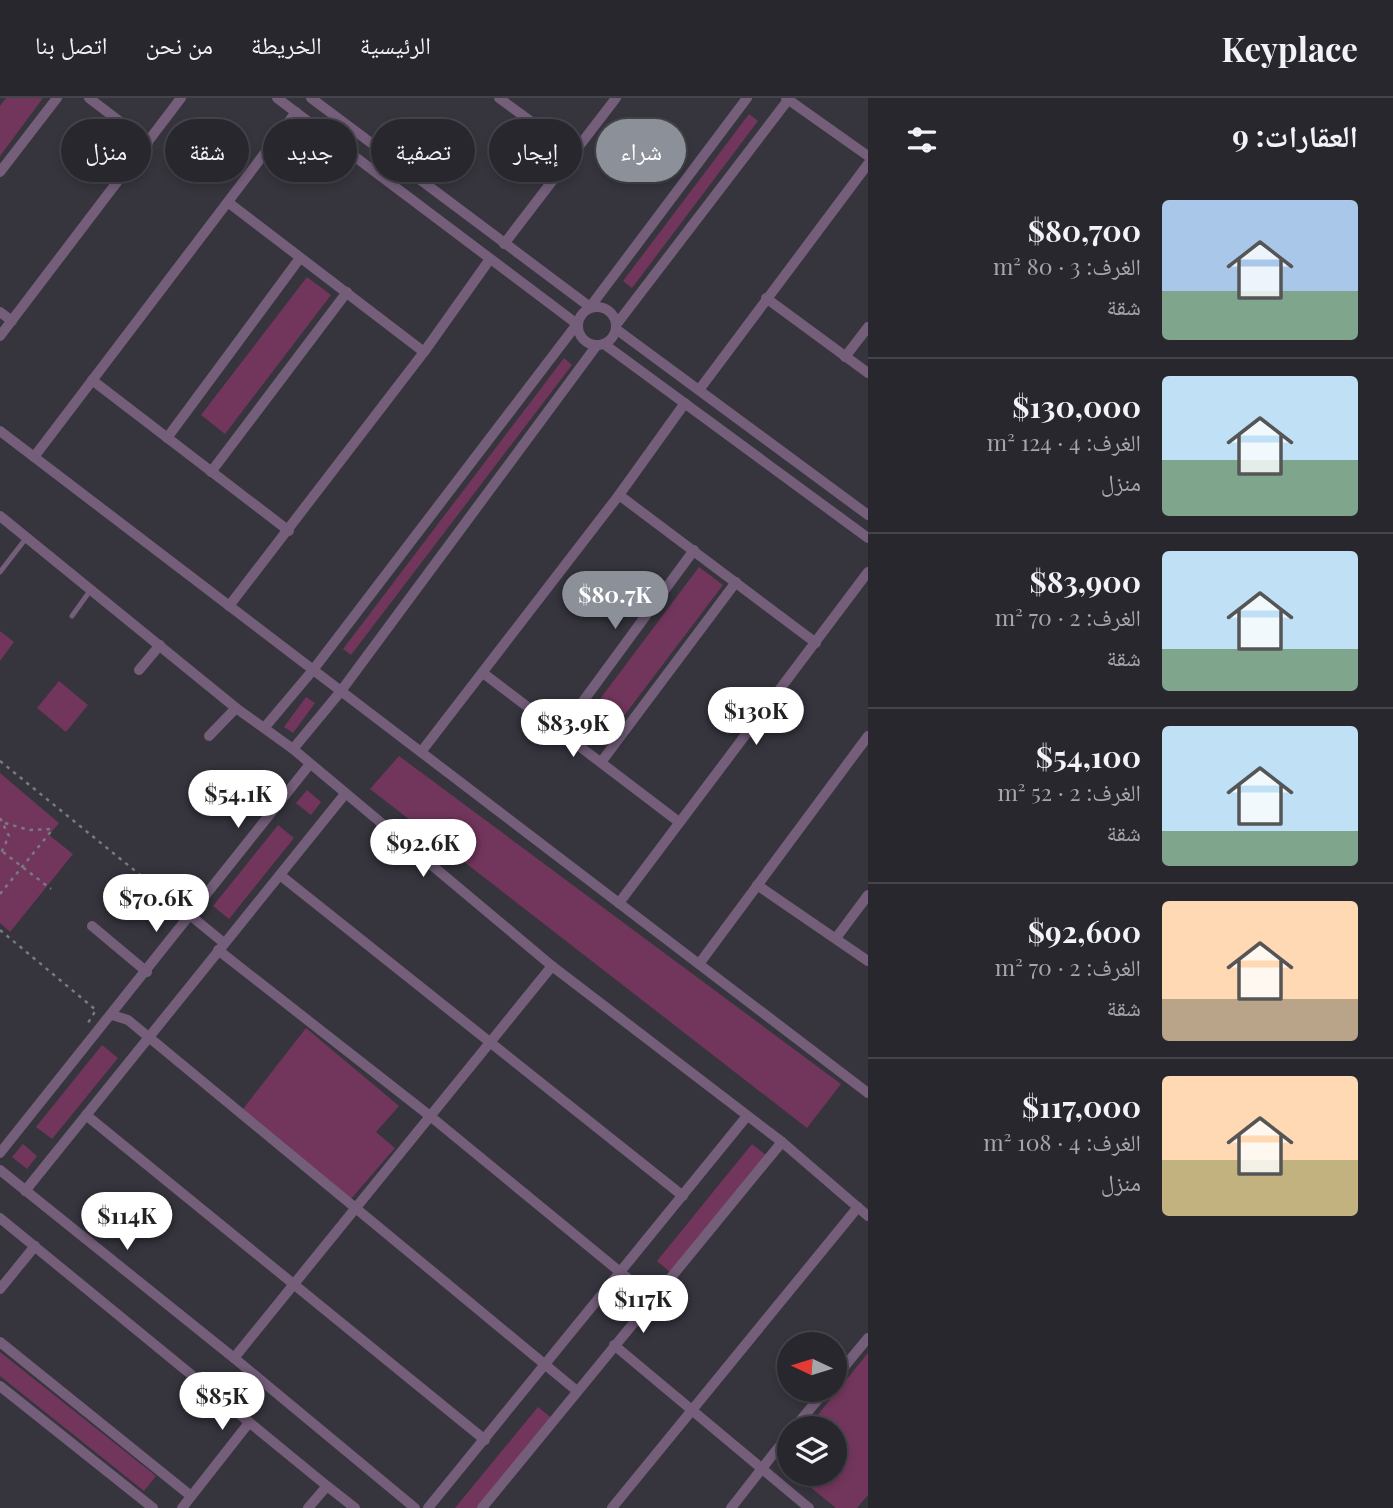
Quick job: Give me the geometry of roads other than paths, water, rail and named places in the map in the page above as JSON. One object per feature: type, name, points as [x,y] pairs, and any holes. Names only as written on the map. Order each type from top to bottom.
[{"type":"street","points":[[0,172],[57,98]]},
{"type":"street","points":[[89,98],[117,119]]},
{"type":"street","points":[[151,138],[181,98]]},
{"type":"street","points":[[277,98],[577,324],[582,338],[601,344],[868,538]]},
{"type":"street","points":[[311,98],[590,307],[608,309],[616,327],[868,515]]},
{"type":"street","points":[[499,98],[528,119]]},
{"type":"street","points":[[582,143],[616,98]]},
{"type":"street","points":[[265,727],[313,670],[747,98]]},
{"type":"street","points":[[293,749],[341,691],[787,99],[868,156]]},
{"type":"street","points":[[34,457],[296,112]]},
{"type":"street","points":[[699,390],[868,164]]},
{"type":"street","points":[[0,336],[118,182]]},
{"type":"street","points":[[504,244],[552,182]]},
{"type":"street","points":[[229,203],[424,352]]},
{"type":"street","points":[[167,438],[300,258]]},
{"type":"street","points":[[229,606],[424,352],[490,259]]},
{"type":"street","points":[[211,471],[347,292]]},
{"type":"street","points":[[766,298],[868,373]]},
{"type":"street","points":[[0,312],[12,321]]},
{"type":"street","points":[[845,356],[868,327]]},
{"type":"street","points":[[92,380],[289,531]]},
{"type":"street","points":[[421,752],[619,495],[685,403]]},
{"type":"street","points":[[0,431],[868,1093]]},
{"type":"street","points":[[619,495],[816,643]]},
{"type":"street","points":[[0,516],[236,708],[293,749],[552,966],[782,1142],[868,1216]]},
{"type":"street","points":[[562,730],[694,550]]},
{"type":"street","points":[[620,903],[868,572]]},
{"type":"street","points":[[601,761],[736,582]]},
{"type":"street","points":[[139,670],[160,645]]},
{"type":"street","points":[[483,673],[562,730],[679,822]]},
{"type":"street","points":[[209,736],[236,708]]},
{"type":"street","points":[[699,964],[868,736]]},
{"type":"street","points":[[0,1153],[147,972],[310,764]]},
{"type":"street","points":[[25,1191],[345,794]]},
{"type":"street","points":[[280,876],[682,1196]]},
{"type":"street","points":[[757,885],[868,961]]},
{"type":"street","points":[[836,938],[868,895]]},
{"type":"street","points":[[191,916],[221,947],[653,1299]]},
{"type":"street","points":[[92,926],[147,972]]},
{"type":"street","points":[[234,1358],[552,966]]},
{"type":"street","points":[[112,1015],[128,1020],[577,1391]]},
{"type":"street","points":[[86,1115],[485,1440]]},
{"type":"street","points":[[428,1508],[747,1116]]},
{"type":"street","points":[[482,1508],[782,1142]]},
{"type":"street","points":[[0,1170],[415,1508]]},
{"type":"street","points":[[612,1508],[858,1207]]},
{"type":"street","points":[[0,1218],[248,1424],[355,1508]]},
{"type":"street","points":[[0,1289],[35,1246]]},
{"type":"street","points":[[847,1363],[868,1338]]},
{"type":"street","points":[[0,1342],[191,1496]]},
{"type":"street","points":[[614,1345],[809,1508]]},
{"type":"street","points":[[0,1386],[153,1508]]},
{"type":"street","points":[[804,1416],[816,1402]]},
{"type":"street","points":[[182,1508],[248,1424]]},
{"type":"street","points":[[731,1508],[777,1449]]},
{"type":"street","points":[[308,1508],[327,1486]]},
{"type":"lane","points":[[0,572],[27,537]]},
{"type":"lane","points":[[72,616],[92,589]]}]
